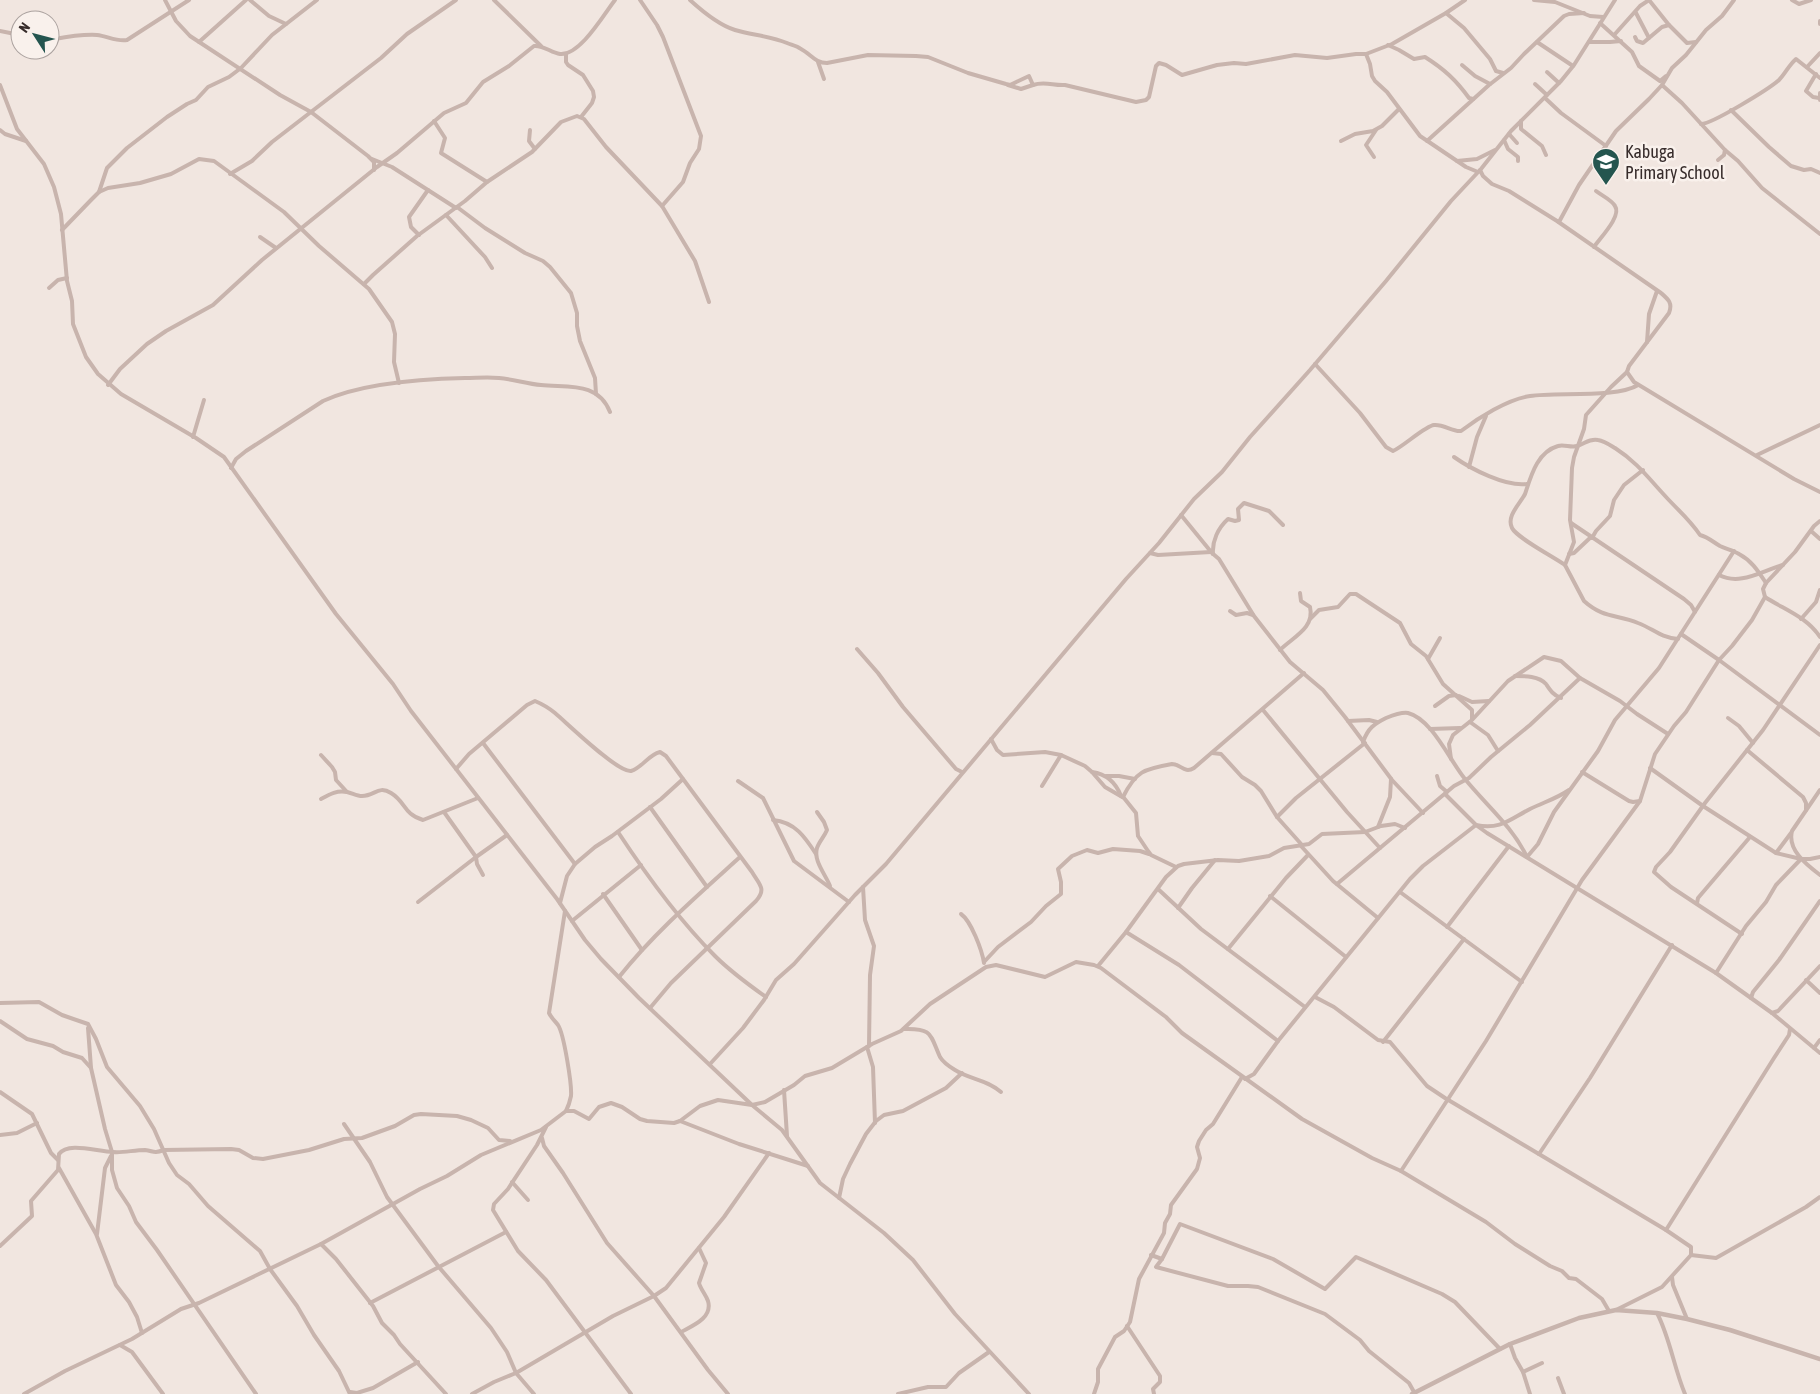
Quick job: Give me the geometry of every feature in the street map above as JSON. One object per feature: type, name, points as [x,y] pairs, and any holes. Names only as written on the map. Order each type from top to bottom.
[{"type":"street","points":[[165,0],[170,12],[182,29],[190,36],[280,95],[311,112],[371,159],[392,167],[498,236],[525,253],[543,261],[550,267],[571,293],[578,313],[577,326],[580,341],[595,378],[596,395]]},
{"type":"street","points":[[60,39],[86,35],[127,40],[189,0]]},
{"type":"street","points":[[199,42],[248,0],[269,16],[286,24]]},
{"type":"street","points":[[99,192],[108,168],[127,148],[167,117],[196,100],[208,87],[229,77],[241,68],[261,45],[317,0]]},
{"type":"street","points":[[230,174],[252,161],[272,142],[408,34],[456,0]]},
{"type":"street","points":[[494,0],[541,46],[559,54],[566,54],[576,48],[591,33],[615,0]]},
{"type":"street","points":[[640,0],[663,37],[702,136],[699,149],[690,163],[684,182],[662,206]]},
{"type":"street","points":[[690,0],[732,29],[760,36],[773,37],[801,49],[818,62],[827,64],[870,54],[928,57],[968,73],[1021,89],[1046,82],[1057,86],[1065,85],[1139,102],[1146,100],[1150,95],[1156,66],[1159,63],[1182,75],[1217,65],[1246,64],[1295,55],[1327,58],[1366,54],[1388,45],[1446,13],[1465,0]]},
{"type":"street","points":[[1534,0],[1555,2],[1595,18],[1603,17]]},
{"type":"street","points":[[710,1064],[743,1028],[776,980],[794,964],[882,868],[1194,499],[1222,472],[1521,120],[1559,84],[1589,42],[1615,0]]},
{"type":"street","points":[[1615,34],[1636,13],[1640,6],[1649,0],[1669,25],[1687,43],[1692,44],[1697,41]]},
{"type":"street","points":[[1559,222],[1579,185],[1616,131],[1646,103],[1706,30],[1722,16],[1734,0]]},
{"type":"street","points":[[1792,0],[1799,4],[1811,0]]},
{"type":"street","points":[[1446,13],[1464,28],[1490,59],[1496,71],[1505,72]]},
{"type":"street","points":[[1427,141],[1505,72],[1564,16],[1584,13]]},
{"type":"street","points":[[1636,13],[1649,38]]},
{"type":"street","points":[[1600,23],[1615,34],[1635,56],[1640,66],[1660,80],[1668,75]]},
{"type":"street","points":[[1635,37],[1641,43],[1662,27],[1669,25]]},
{"type":"street","points":[[1589,42],[1621,41]]},
{"type":"street","points":[[1537,42],[1573,66]]},
{"type":"street","points":[[1388,45],[1414,60],[1425,57],[1433,62],[1452,76],[1469,98],[1473,99]]},
{"type":"street","points":[[108,384],[116,373],[147,344],[166,331],[213,305],[276,248],[397,153],[444,113],[466,103],[483,82],[509,66],[530,48],[541,46]]},
{"type":"street","points":[[1807,67],[1820,53]]},
{"type":"street","points":[[566,54],[568,66],[583,75],[593,91],[592,103],[581,117]]},
{"type":"street","points":[[1366,54],[1372,76],[1387,92],[1420,136],[1457,161],[1479,171],[1492,184],[1559,222],[1670,302],[1670,310],[1635,357],[1627,372],[1586,415],[1584,429],[1574,457],[1571,478],[1571,523],[1574,542],[1566,564]]},
{"type":"street","points":[[1701,124],[1707,123],[1731,110],[1779,80],[1795,59],[1799,60],[1820,78]]},
{"type":"street","points":[[818,62],[824,79]]},
{"type":"street","points":[[1462,65],[1474,76],[1490,84]]},
{"type":"street","points":[[1546,72],[1559,84]]},
{"type":"street","points":[[1816,74],[1806,91],[1819,99],[1820,93]]},
{"type":"street","points":[[1008,85],[1028,76],[1033,85]]},
{"type":"street","points":[[1535,84],[1561,113],[1606,146]]},
{"type":"street","points":[[0,85],[17,129],[49,172],[59,202],[68,286],[72,296],[72,317],[76,335],[86,357],[98,374],[121,394],[221,454],[269,518],[336,614],[393,684],[411,711],[560,903],[584,940],[650,1008],[786,1136],[818,1181],[884,1232],[913,1260],[955,1314],[1029,1394]]},
{"type":"street","points":[[1662,85],[1682,103],[1762,188],[1820,234]]},
{"type":"street","points":[[1341,141],[1354,134],[1373,131],[1399,109]]},
{"type":"street","points":[[1731,110],[1791,166],[1804,170],[1811,169],[1820,173]]},
{"type":"street","points":[[364,284],[419,234],[487,182],[535,149],[561,122],[572,117],[581,117],[662,206],[695,261],[709,302]]},
{"type":"street","points":[[1521,120],[1521,129],[1542,146],[1546,155]]},
{"type":"street","points":[[434,122],[445,138],[441,153],[487,182]]},
{"type":"street","points":[[1374,157],[1366,145],[1377,128]]},
{"type":"street","points":[[0,130],[5,134],[26,141]]},
{"type":"street","points":[[530,130],[529,141],[535,149]]},
{"type":"street","points":[[1509,134],[1517,143]]},
{"type":"street","points":[[1504,140],[1508,149],[1518,157],[1518,161]]},
{"type":"street","points":[[1457,161],[1477,159],[1498,148]]},
{"type":"street","points":[[1718,160],[1724,155],[1725,150]]},
{"type":"street","points":[[62,230],[78,211],[99,192],[108,188],[140,183],[171,174],[199,159],[214,161],[276,207],[364,284],[392,322],[395,334],[394,362],[399,383]]},
{"type":"street","points":[[371,159],[374,162],[374,170]]},
{"type":"street","points":[[419,234],[411,226],[409,217],[428,190]]},
{"type":"street","points":[[1594,247],[1614,221],[1617,211],[1615,205],[1596,191]]},
{"type":"street","points":[[446,215],[485,257],[492,268]]},
{"type":"street","points":[[260,238],[276,248]]},
{"type":"street","points":[[49,288],[58,280],[67,278]]},
{"type":"street","points":[[1647,342],[1649,314],[1657,291]]},
{"type":"street","points":[[1315,364],[1392,451],[1398,449],[1432,425],[1444,426],[1458,431],[1502,406],[1521,398],[1541,395],[1607,392],[1630,389],[1638,385]]},
{"type":"street","points":[[1627,372],[1629,377],[1638,385],[1794,479],[1820,492]]},
{"type":"street","points":[[231,468],[240,455],[323,401],[378,386],[431,379],[493,378],[541,385],[586,388],[606,404],[610,412]]},
{"type":"street","points":[[193,437],[204,400]]},
{"type":"street","points":[[1469,467],[1477,437],[1487,414]]},
{"type":"street","points":[[1757,455],[1820,425]]},
{"type":"street","points":[[1678,639],[1666,638],[1633,621],[1609,616],[1589,605],[1584,601],[1566,564],[1521,538],[1514,531],[1511,519],[1525,493],[1531,474],[1550,449],[1560,445],[1578,446],[1590,440],[1601,440],[1622,452],[1643,470],[1691,522],[1701,536],[1708,537],[1719,545],[1734,551],[1754,565],[1766,583]]},
{"type":"street","points":[[1454,457],[1478,472],[1515,484],[1527,484]]},
{"type":"street","points":[[1569,554],[1574,553],[1592,537],[1610,516],[1615,497],[1624,485],[1643,470]]},
{"type":"street","points":[[1212,553],[1213,543],[1219,530],[1228,519],[1239,520],[1238,509],[1244,503],[1269,512],[1283,525]]},
{"type":"street","points":[[1181,515],[1225,567],[1254,616],[1280,650],[1295,667],[1322,690],[1348,721],[1390,778],[1423,813]]},
{"type":"street","points":[[1401,1171],[1449,1100],[1579,888],[1582,880],[1640,801],[1655,754],[1686,712],[1719,660],[1752,620],[1765,596],[1763,589],[1766,583],[1820,521]]},
{"type":"street","points":[[1571,523],[1684,599],[1695,612]]},
{"type":"street","points":[[1811,531],[1820,538]]},
{"type":"street","points":[[1527,857],[1538,844],[1554,812],[1598,751],[1615,720],[1659,668],[1734,551]]},
{"type":"street","points":[[1150,553],[1212,553]]},
{"type":"street","points":[[1719,575],[1734,580],[1784,564]]},
{"type":"street","points":[[1801,619],[1816,602],[1820,590]]},
{"type":"street","points":[[1280,650],[1306,628],[1310,619],[1319,610],[1338,607],[1350,594],[1354,593],[1400,623],[1411,644],[1428,658],[1443,684],[1472,710],[1471,721]]},
{"type":"street","points":[[1300,594],[1301,601],[1310,607],[1310,619]]},
{"type":"street","points":[[1765,596],[1793,611],[1811,626],[1820,637]]},
{"type":"street","points":[[1230,610],[1236,615],[1247,613],[1254,616]]},
{"type":"street","points":[[1681,634],[1780,704],[1820,735]]},
{"type":"street","points":[[1428,658],[1440,638]]},
{"type":"street","points":[[1742,934],[1668,885],[1654,872],[1753,742],[1820,645]]},
{"type":"street","points":[[857,649],[878,673],[903,707],[956,768],[962,772]]},
{"type":"street","points":[[1451,759],[1449,744],[1451,739],[1471,721],[1503,685],[1544,657],[1561,661],[1580,678],[1627,706],[1668,734]]},
{"type":"street","points":[[1122,797],[1140,772],[1150,768],[1176,764],[1182,769],[1189,771],[1263,710],[1304,673]]},
{"type":"street","points":[[1515,676],[1538,679],[1545,683],[1554,695],[1561,698]]},
{"type":"street","points":[[1337,884],[1459,782],[1466,780],[1498,751],[1530,726],[1580,678]]},
{"type":"street","points":[[1435,706],[1450,696],[1457,695],[1472,702],[1489,701]]},
{"type":"street","points":[[456,769],[469,754],[528,704],[535,701],[554,713],[620,768],[631,771],[638,768],[656,753],[660,752],[666,756],[752,872],[762,892],[756,901],[671,983],[650,1008]]},
{"type":"street","points":[[1263,710],[1380,848]]},
{"type":"street","points":[[1277,817],[1296,798],[1364,743],[1368,729],[1390,716],[1405,713],[1414,716],[1430,729],[1466,780],[1506,823],[1527,857]]},
{"type":"street","points":[[1728,718],[1739,726],[1753,742]]},
{"type":"street","points":[[1348,721],[1369,720],[1377,722]]},
{"type":"street","points":[[1471,721],[1488,735],[1498,751]]},
{"type":"street","points":[[1430,729],[1463,728]]},
{"type":"street","points":[[991,739],[997,750],[1003,755],[1045,752],[1061,755],[1085,766],[1105,787],[1122,797]]},
{"type":"street","points":[[483,743],[575,864]]},
{"type":"street","points":[[1747,750],[1803,797],[1806,803],[1806,810]]},
{"type":"street","points":[[1212,753],[1221,754],[1242,777],[1255,785],[1261,791],[1277,817],[1308,855],[1337,884],[1378,918]]},
{"type":"street","points":[[321,755],[332,766],[336,780],[347,792]]},
{"type":"street","points":[[1042,786],[1061,755]]},
{"type":"street","points":[[1650,768],[1703,806],[1776,853],[1810,859],[1820,857]]},
{"type":"street","points":[[1092,772],[1106,776],[1135,779]]},
{"type":"street","points":[[1582,772],[1629,801],[1640,801]]},
{"type":"street","points":[[1106,776],[1116,785],[1122,797],[1136,813],[1138,836],[1151,855]]},
{"type":"street","points":[[1437,776],[1440,786],[1476,825],[1716,973],[1772,1013],[1820,1053]]},
{"type":"street","points":[[1378,827],[1390,797],[1390,778]]},
{"type":"street","points":[[560,903],[567,876],[575,864],[650,807],[683,779]]},
{"type":"street","points":[[738,781],[763,798],[794,861],[849,902]]},
{"type":"street","points":[[321,799],[332,793],[347,792],[366,796],[380,789],[385,790],[398,799],[411,815],[423,820],[478,798]]},
{"type":"street","points":[[1094,1394],[1098,1382],[1098,1369],[1114,1339],[1131,1319],[1136,1287],[1144,1267],[1164,1233],[1164,1226],[1170,1214],[1171,1203],[1197,1168],[1200,1158],[1197,1147],[1199,1141],[1206,1130],[1213,1124],[1244,1078],[1254,1074],[1305,1007],[1423,866],[1476,825],[1488,827],[1506,823],[1532,808],[1558,798],[1571,789]]},
{"type":"street","points":[[1776,853],[1820,790]]},
{"type":"street","points":[[1803,797],[1810,798],[1817,795]]},
{"type":"street","points":[[650,807],[708,887]]},
{"type":"street","points":[[444,812],[476,857],[477,864],[483,875]]},
{"type":"street","points":[[816,854],[818,846],[827,830],[817,812]]},
{"type":"street","points":[[774,820],[784,821],[798,830],[809,842],[831,888]]},
{"type":"street","points":[[1098,966],[1158,889],[1176,868],[1184,864],[1216,860],[1239,861],[1269,856],[1284,848],[1309,844],[1322,834],[1365,832],[1395,824],[1405,828]]},
{"type":"street","points":[[1792,831],[1791,841],[1801,858],[1820,875]]},
{"type":"street","points":[[618,832],[677,915],[716,958],[766,997]]},
{"type":"street","points":[[418,902],[507,835]]},
{"type":"street","points":[[1697,903],[1698,898],[1750,837]]},
{"type":"street","points":[[1447,927],[1509,846]]},
{"type":"street","points":[[984,962],[998,947],[1031,922],[1061,894],[1058,869],[1072,856],[1087,850],[1098,853],[1113,848],[1140,851],[1176,868]]},
{"type":"street","points":[[1228,949],[1270,896],[1308,855]]},
{"type":"street","points":[[619,977],[642,950],[677,915],[740,857]]},
{"type":"street","points":[[1716,973],[1746,926],[1762,907],[1780,880],[1801,858]]},
{"type":"street","points":[[1178,908],[1216,860]]},
{"type":"street","points":[[572,921],[641,865]]},
{"type":"street","points":[[863,887],[865,920],[874,946],[870,975],[868,1046],[873,1067],[875,1123]]},
{"type":"street","points":[[1158,889],[1200,929],[1305,1007]]},
{"type":"street","points":[[1400,892],[1522,982]]},
{"type":"street","points":[[603,894],[642,950]]},
{"type":"street","points":[[1270,896],[1346,957]]},
{"type":"street","points":[[1751,998],[1753,992],[1784,953],[1820,901]]},
{"type":"street","points":[[24,1394],[65,1371],[142,1333],[181,1308],[194,1305],[321,1244],[420,1188],[447,1176],[481,1156],[547,1125],[566,1111],[571,1097],[570,1081],[562,1037],[558,1026],[549,1013],[562,940],[565,911]]},
{"type":"street","points":[[961,914],[971,926],[985,968]]},
{"type":"street","points":[[1126,932],[1179,965],[1278,1041]]},
{"type":"street","points":[[1383,1042],[1464,939]]},
{"type":"street","points":[[1539,1154],[1590,1078],[1672,946]]},
{"type":"street","points":[[680,1122],[700,1106],[718,1100],[752,1105],[765,1102],[794,1086],[805,1076],[838,1065],[868,1046],[904,1029],[930,1004],[985,968],[996,964],[1044,977],[1076,962],[1086,962],[1098,966],[1166,1017],[1182,1033],[1311,1125],[1372,1158],[1401,1171],[1486,1222],[1515,1244],[1550,1266],[1562,1271],[1570,1278],[1576,1278],[1602,1300],[1609,1311]]},
{"type":"street","points":[[1772,1013],[1778,1011],[1820,966]]},
{"type":"street","points":[[1806,980],[1820,993]]},
{"type":"street","points":[[1315,997],[1334,1007],[1378,1040],[1390,1042],[1394,1045],[1427,1086],[1666,1230],[1691,1248],[1691,1255],[1672,1278],[1656,1292],[1616,1310]]},
{"type":"street","points":[[0,1002],[39,1002],[62,1015],[88,1026],[93,1033],[107,1067],[140,1106],[177,1175],[189,1184],[208,1206],[258,1250],[339,1371],[350,1393],[357,1394],[373,1388],[418,1362]]},
{"type":"street","points":[[0,1021],[27,1039],[53,1046],[63,1052],[82,1058],[91,1068]]},
{"type":"street","points":[[88,1026],[91,1068],[104,1129],[112,1154],[112,1170],[116,1186],[136,1222],[256,1394]]},
{"type":"street","points":[[904,1029],[918,1030],[930,1036],[934,1039],[942,1060],[962,1073],[989,1082],[1002,1092]]},
{"type":"street","points":[[1666,1230],[1789,1035],[1790,1029]]},
{"type":"street","points":[[1814,1048],[1820,1040]]},
{"type":"street","points":[[839,1198],[843,1180],[850,1164],[857,1154],[862,1140],[875,1123],[884,1115],[903,1111],[946,1088],[962,1073]]},
{"type":"street","points":[[784,1090],[786,1136]]},
{"type":"street","points":[[0,1092],[30,1112],[51,1153],[58,1160]]},
{"type":"street","points":[[566,1111],[574,1111],[589,1119],[599,1107],[612,1103],[648,1121],[680,1122],[739,1144],[808,1166]]},
{"type":"street","points":[[142,1333],[130,1302],[116,1285],[98,1239],[59,1168],[59,1154],[63,1150],[73,1148],[112,1154],[148,1150],[154,1153],[164,1150],[237,1149],[251,1157],[263,1159],[309,1150],[344,1139],[362,1138],[385,1130],[414,1115],[438,1114],[457,1116],[482,1124],[499,1140],[504,1142],[516,1140]]},
{"type":"street","points":[[0,1135],[17,1133],[37,1123]]},
{"type":"street","points":[[344,1124],[370,1162],[387,1197],[438,1266],[491,1328],[507,1352],[516,1373],[534,1394]]},
{"type":"street","points":[[547,1125],[542,1136],[505,1193],[493,1207],[518,1251],[546,1280],[631,1394]]},
{"type":"street","points":[[542,1136],[544,1146],[606,1243],[654,1296],[728,1394]]},
{"type":"street","points":[[472,1394],[516,1373],[612,1316],[654,1296],[671,1284],[724,1217],[769,1153]]},
{"type":"street","points":[[98,1239],[97,1230],[102,1208],[105,1168],[112,1154]]},
{"type":"street","points":[[0,1246],[32,1216],[30,1201],[59,1168]]},
{"type":"street","points":[[512,1182],[528,1200]]},
{"type":"street","points":[[1691,1255],[1716,1258],[1806,1208],[1820,1197]]},
{"type":"street","points":[[1156,1268],[1180,1224],[1273,1259],[1325,1288],[1356,1257],[1448,1298],[1500,1349]]},
{"type":"street","points":[[370,1303],[506,1232]]},
{"type":"street","points":[[321,1244],[336,1259],[400,1344],[446,1394]]},
{"type":"street","points":[[680,1332],[699,1322],[707,1312],[708,1304],[700,1283],[706,1263],[699,1248]]},
{"type":"street","points":[[1151,1255],[1162,1259]]},
{"type":"street","points":[[1144,1267],[1156,1268],[1228,1286],[1258,1287],[1318,1310],[1360,1340],[1369,1352],[1409,1383],[1413,1393],[1510,1344],[1579,1318],[1616,1310],[1657,1313],[1687,1318],[1820,1359]]},
{"type":"street","points":[[1672,1278],[1673,1285],[1687,1318]]},
{"type":"street","points":[[1657,1313],[1665,1331],[1677,1374],[1685,1394]]},
{"type":"street","points":[[1127,1326],[1160,1376],[1160,1382],[1153,1389],[1154,1394]]},
{"type":"street","points":[[1510,1344],[1523,1372],[1530,1394]]},
{"type":"street","points":[[120,1345],[132,1352],[163,1394]]},
{"type":"street","points":[[898,1394],[928,1387],[946,1387],[959,1373],[989,1352]]},
{"type":"street","points":[[1523,1372],[1542,1363]]},
{"type":"street","points":[[1558,1378],[1564,1394]]},
{"type":"place","name":"Kabuga Primary School","points":[[1606,186]]}]
